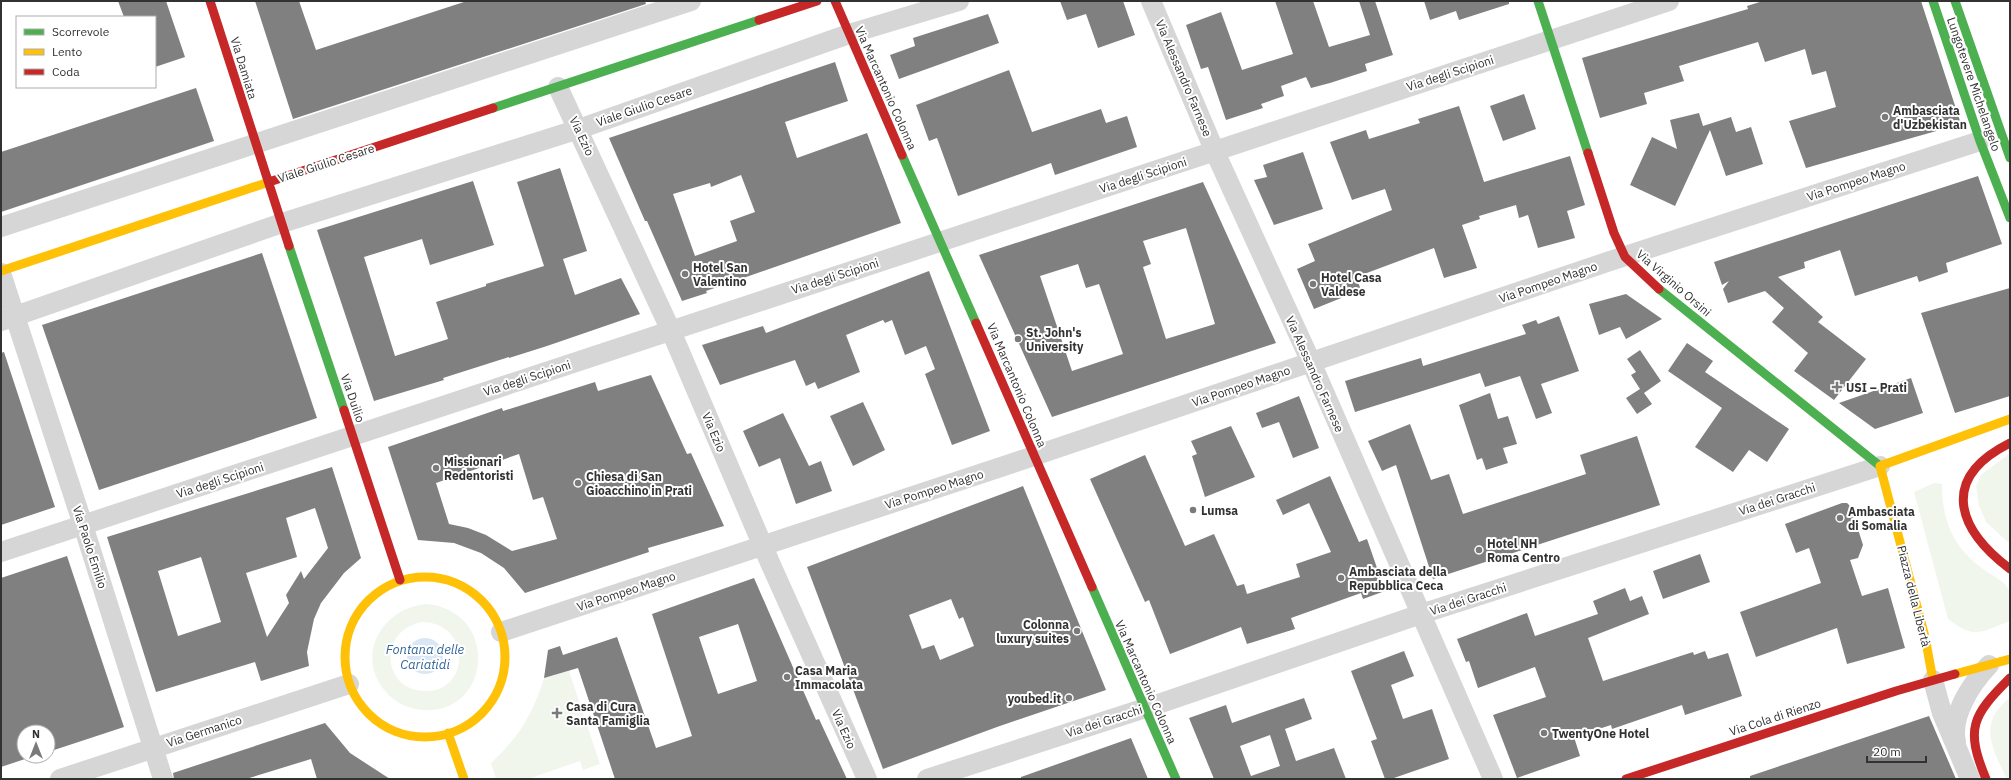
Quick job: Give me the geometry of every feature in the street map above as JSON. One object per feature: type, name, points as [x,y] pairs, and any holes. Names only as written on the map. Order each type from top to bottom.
[{"type":"street","name":"Via Damiata","points":[[210,1],[255,143]]},
{"type":"street","points":[[1,227],[690,1]]},
{"type":"street","name":"Viale Giulio Cesare","points":[[817,1],[268,182],[1,272],[8,318],[282,223],[579,129],[849,34],[959,1]]},
{"type":"street","name":"Via Marcantonio Colonna","points":[[835,1],[1176,779]]},
{"type":"street","name":"Via Alessandro Farnese","points":[[1151,1],[1215,152],[1311,362],[1478,748],[1493,779]]},
{"type":"street","name":"Via Virginio Orsini","points":[[1538,1],[1614,233],[1625,257],[1648,280],[1880,466]]},
{"type":"street","name":"Via degli Scipioni","points":[[1,552],[1670,1]]},
{"type":"street","name":"Lungotevere Michelangelo","points":[[1933,1],[1980,141],[2010,218]]},
{"type":"street","name":"Lungotevere Michelangelo","points":[[1955,1],[2010,158]]},
{"type":"street","name":"Via Ezio","points":[[558,87],[579,129],[671,331],[763,546],[867,779]]},
{"type":"street","name":"Via Pompeo Magno","points":[[501,632],[763,546],[1625,257],[1980,141]]},
{"type":"street","name":"Viale Giulio Cesare","points":[[255,143],[282,223]]},
{"type":"street","name":"Via Duilio","points":[[282,223],[400,580]]},
{"type":"street","name":"Via Paolo Emilio","points":[[8,318],[83,525],[163,779]]},
{"type":"street","name":"Via dei Gracchi","points":[[927,779],[1145,708],[1421,614],[1880,466],[2010,419]]},
{"type":"street","points":[[2010,443],[1989,454],[1979,463],[1967,480],[1963,498],[1967,520],[1976,538],[2010,569]]},
{"type":"street","name":"Piazza della Libertà","points":[[1880,466],[1925,637],[1933,680],[1942,713],[1970,779]]},
{"type":"street","points":[[414,577],[434,577],[462,586],[486,604],[497,620],[501,632],[505,646],[505,663],[504,674],[496,695],[490,705],[474,720],[448,733],[438,736],[415,737],[387,728],[364,710],[349,684],[344,660],[350,627],[360,608],[376,593],[400,580],[414,577]]},
{"type":"street","points":[[1933,680],[2010,659]]},
{"type":"street","name":"Piazza della Libertà","points":[[1958,751],[1955,737],[1957,719],[1968,694],[1989,665]]},
{"type":"street","points":[[1986,779],[1972,738],[1975,722],[1982,707],[2010,678]]},
{"type":"street","name":"Via Cola di Rienzo","points":[[1626,779],[1933,680]]},
{"type":"street","name":"Via Germanico","points":[[60,779],[349,684]]},
{"type":"street","points":[[448,733],[464,779]]},
{"type":"shaded area","points":[[2010,453],[2010,544],[1986,522],[1979,506],[1976,486],[1981,475]]},
{"type":"shaded area","points":[[1934,483],[1942,484],[1944,511],[1952,534],[1958,544],[1975,563],[2000,580],[2008,589],[2010,593],[2010,621],[1984,631],[1972,632],[1957,626],[1948,619],[1914,492]]},
{"type":"shaded area","points":[[426,604],[450,610],[466,624],[476,641],[478,661],[474,680],[463,696],[446,707],[423,710],[403,705],[386,692],[377,678],[373,664],[373,649],[378,636],[386,624],[397,614],[410,607]],"holes":[[[423,622],[439,626],[450,634],[457,645],[459,658],[457,670],[451,681],[440,688],[425,691],[410,688],[400,681],[393,671],[391,659],[392,647],[398,636],[408,627]]]},
{"type":"shaded area","name":"Casa di Cura Santa Famiglia","points":[[569,671],[600,764],[583,770],[580,761],[528,779],[496,779],[491,763],[510,744],[524,724],[535,703],[544,678]]},
{"type":"shaded area","points":[[2010,698],[2010,779],[2007,779],[1994,752],[1990,733],[1994,715]]},
{"type":"water","name":"Fontana delle Cariatidi","points":[[429,638],[438,643],[442,649],[442,663],[438,669],[429,674],[421,674],[412,669],[408,663],[407,652],[412,643],[418,639]]},
{"type":"building","points":[[118,1],[166,1],[185,57],[156,67],[156,16],[124,16]]},
{"type":"building","points":[[255,1],[299,1],[316,50],[467,1],[645,1],[646,4],[293,119]]},
{"type":"building","points":[[1060,1],[1123,1],[1135,35],[1098,48],[1086,14],[1067,20]]},
{"type":"building","points":[[1275,1],[1313,1],[1329,47],[1370,35],[1359,1],[1375,1],[1393,55],[1365,64],[1367,71],[1330,83],[1311,88],[1306,77],[1281,86],[1284,96],[1261,104],[1263,108],[1226,120],[1208,67],[1201,69],[1186,25],[1221,12],[1242,70],[1293,54]]},
{"type":"building","points":[[1424,1],[1509,1],[1509,4],[1459,20],[1456,11],[1430,20]]},
{"type":"building","points":[[1763,1],[1921,1],[1961,124],[1806,168],[1789,121],[1836,107],[1826,71],[1812,75],[1805,49],[1765,62],[1758,42],[1679,66],[1684,81],[1644,93],[1647,104],[1600,118],[1582,58],[1748,9],[1747,6]]},
{"type":"building","points":[[988,14],[999,43],[899,79],[890,55],[915,46],[913,38]]},
{"type":"building","points":[[835,62],[848,101],[785,122],[797,158],[867,133],[901,223],[706,291],[707,293],[682,301],[609,138]],"holes":[[[741,175],[755,212],[730,221],[737,241],[695,256],[673,194],[710,183],[711,187]]]},
{"type":"building","points":[[1009,70],[1032,132],[1101,109],[1106,123],[1127,116],[1137,147],[1055,175],[1051,163],[958,196],[937,138],[929,141],[916,105]]},
{"type":"building","points":[[196,88],[214,141],[1,212],[1,152]]},
{"type":"building","points":[[1524,94],[1536,129],[1503,141],[1490,106]]},
{"type":"building","points":[[1459,106],[1484,182],[1570,156],[1585,205],[1567,211],[1575,238],[1538,248],[1528,215],[1519,218],[1516,205],[1479,216],[1480,219],[1462,225],[1477,268],[1444,278],[1434,248],[1356,277],[1361,290],[1314,309],[1297,269],[1315,261],[1308,244],[1392,210],[1385,189],[1352,200],[1330,142],[1366,130],[1369,139],[1420,123],[1418,119]]},
{"type":"building","points":[[1699,113],[1703,126],[1731,117],[1736,132],[1751,127],[1763,164],[1726,176],[1710,130],[1675,206],[1630,185],[1652,137],[1677,149],[1670,120]]},
{"type":"building","points":[[1303,152],[1323,209],[1274,225],[1254,180],[1267,177],[1263,165]]},
{"type":"building","points":[[560,168],[587,251],[563,259],[575,295],[621,278],[640,314],[547,346],[443,378],[444,380],[374,401],[317,230],[473,181],[494,245],[430,265],[422,239],[364,257],[395,356],[448,339],[436,302],[486,286],[486,284],[544,266],[517,182]]},
{"type":"building","points":[[1978,176],[2002,244],[1946,263],[1948,272],[1919,282],[1917,276],[1855,296],[1840,250],[1804,262],[1805,268],[1778,277],[1823,317],[1818,322],[1866,359],[1834,400],[1794,371],[1808,353],[1772,322],[1784,308],[1765,291],[1728,303],[1723,289],[1729,281],[1722,285],[1714,262]]},
{"type":"building","points":[[1203,182],[1276,343],[1052,417],[979,255]],"holes":[[[1186,228],[1215,324],[1166,339],[1143,267],[1151,264],[1143,241]],[[1078,264],[1086,288],[1099,284],[1123,354],[1072,371],[1040,276]]]},
{"type":"building","points":[[262,253],[317,418],[99,490],[42,325]]},
{"type":"building","points":[[929,271],[990,431],[952,445],[925,374],[935,369],[926,346],[905,355],[892,320],[885,323],[883,320],[846,335],[860,372],[818,389],[815,382],[806,386],[795,360],[720,385],[702,345],[763,326],[766,333]]},
{"type":"building","points":[[2010,288],[2010,396],[1955,413],[1921,313]]},
{"type":"building","points":[[1626,294],[1662,319],[1626,339],[1620,327],[1599,335],[1589,304]]},
{"type":"building","points":[[1559,316],[1579,371],[1541,384],[1552,413],[1536,419],[1520,376],[1485,387],[1480,373],[1355,412],[1345,381],[1421,358],[1423,366],[1526,334],[1522,325],[1536,320],[1538,324]]},
{"type":"building","points":[[1687,343],[1713,361],[1705,372],[1789,429],[1767,462],[1749,450],[1733,472],[1695,447],[1722,408],[1668,371]]},
{"type":"building","points":[[1640,350],[1661,381],[1644,393],[1652,404],[1637,414],[1626,398],[1640,389],[1631,375],[1636,372],[1627,359]]},
{"type":"building","points":[[4,352],[55,507],[1,525],[1,353]]},
{"type":"building","points":[[651,375],[687,454],[691,453],[724,526],[648,548],[649,552],[525,593],[504,568],[481,553],[454,543],[418,540],[388,447],[502,408],[503,411],[595,382],[598,391]],"holes":[[[519,454],[533,500],[543,497],[557,539],[512,551],[486,535],[468,528],[449,524],[436,483]]]},
{"type":"building","points":[[1911,378],[1923,413],[1875,429],[1839,403]]},
{"type":"building","points":[[1490,393],[1498,419],[1508,416],[1517,444],[1503,448],[1508,463],[1486,470],[1482,458],[1477,460],[1459,405]]},
{"type":"building","points":[[1299,396],[1319,448],[1293,458],[1279,422],[1262,428],[1256,413]]},
{"type":"building","points":[[863,402],[885,450],[853,466],[830,416]]},
{"type":"building","points":[[783,413],[809,466],[821,461],[832,491],[796,504],[780,458],[759,467],[743,431]]},
{"type":"building","points":[[1410,424],[1431,480],[1449,474],[1463,514],[1586,474],[1580,455],[1637,436],[1660,505],[1433,579],[1396,465],[1382,471],[1368,441]]},
{"type":"building","points":[[1231,426],[1255,477],[1205,497],[1192,456],[1197,454],[1191,441]]},
{"type":"building","points":[[1145,455],[1185,546],[1214,534],[1237,586],[1244,584],[1247,594],[1300,577],[1296,564],[1331,552],[1309,503],[1283,515],[1276,500],[1330,476],[1359,542],[1367,539],[1385,591],[1363,599],[1361,593],[1291,618],[1295,629],[1247,644],[1241,627],[1170,654],[1149,600],[1145,602],[1090,479]]},
{"type":"building","points":[[332,467],[361,558],[344,573],[321,603],[314,619],[307,652],[309,666],[261,681],[255,662],[156,692],[107,537]],"holes":[[[315,508],[328,548],[304,579],[301,571],[286,595],[289,603],[267,637],[246,573],[297,557],[286,518]],[[201,557],[221,622],[178,636],[158,571]]]},
{"type":"building","points":[[1023,486],[1106,690],[997,727],[883,769],[807,567]],"holes":[[[951,599],[959,619],[963,617],[974,646],[940,660],[934,645],[922,649],[909,615]]]},
{"type":"building","points":[[1842,503],[1847,503],[1851,507],[1863,545],[1858,558],[1850,560],[1862,596],[1888,588],[1905,648],[1847,664],[1837,628],[1756,657],[1740,612],[1821,583],[1809,548],[1796,553],[1785,524]]},
{"type":"building","points":[[1700,554],[1710,582],[1663,599],[1653,571]]},
{"type":"building","points":[[67,556],[124,727],[56,749],[56,724],[16,724],[16,762],[1,767],[1,578]]},
{"type":"building","points":[[754,578],[816,720],[819,719],[847,779],[615,779],[578,668],[544,678],[548,650],[560,646],[563,655],[617,637],[656,748],[692,736],[652,614]],"holes":[[[738,624],[757,681],[718,694],[699,637]]]},
{"type":"building","points":[[1625,588],[1630,601],[1642,596],[1649,614],[1588,638],[1603,681],[1693,652],[1694,655],[1705,651],[1708,659],[1728,653],[1742,696],[1685,715],[1682,705],[1612,729],[1611,725],[1574,737],[1580,756],[1517,778],[1493,715],[1546,697],[1535,667],[1478,688],[1469,661],[1466,662],[1457,639],[1527,613],[1535,636],[1598,614],[1593,601]]},
{"type":"building","points":[[1404,651],[1414,676],[1391,685],[1403,719],[1432,709],[1449,759],[1391,779],[1385,779],[1371,741],[1377,739],[1351,671]]},
{"type":"building","points":[[1304,698],[1312,719],[1285,729],[1296,761],[1334,748],[1346,779],[1214,779],[1189,718],[1226,705],[1232,723]],"holes":[[[1270,735],[1280,766],[1251,776],[1240,746]]]},
{"type":"building","points":[[1929,716],[1956,779],[1750,779],[1750,776]]},
{"type":"building","points":[[325,723],[350,753],[390,779],[317,779],[311,759],[246,779],[174,779],[173,773]]},
{"type":"building","points":[[1131,738],[1148,779],[1021,779],[1021,777]]},
{"type":"traffic: fast","points":[[1538,1],[1588,153]]},
{"type":"traffic: fast","points":[[1933,1],[1980,141],[2010,218]]},
{"type":"traffic: fast","points":[[1955,1],[2010,158]]},
{"type":"traffic: fast","points":[[493,108],[759,20]]},
{"type":"traffic: fast","points":[[902,155],[976,323]]},
{"type":"traffic: fast","points":[[289,246],[344,410]]},
{"type":"traffic: fast","points":[[1659,289],[1880,466]]},
{"type":"traffic: fast","points":[[1092,587],[1176,779]]},
{"type":"traffic: slow","points":[[1,271],[272,181]]},
{"type":"traffic: slow","points":[[1880,466],[2010,419]]},
{"type":"traffic: slow","points":[[1880,466],[1925,637],[1933,680]]},
{"type":"traffic: slow","points":[[433,577],[448,580],[463,586],[482,600],[492,612],[499,626],[504,641],[505,657],[504,673],[499,688],[492,702],[482,714],[470,724],[448,734],[433,737],[417,737],[402,734],[380,724],[368,714],[358,702],[346,673],[345,649],[348,634],[358,612],[368,600],[380,590],[409,578],[433,577]]},
{"type":"traffic: slow","points":[[1955,674],[2010,659]]},
{"type":"traffic: slow","points":[[448,733],[464,779]]},
{"type":"traffic: jam","points":[[210,1],[289,246]]},
{"type":"traffic: jam","points":[[759,20],[817,1]]},
{"type":"traffic: jam","points":[[835,1],[902,155]]},
{"type":"traffic: jam","points":[[272,181],[493,108]]},
{"type":"traffic: jam","points":[[1588,153],[1614,233],[1625,257],[1659,289]]},
{"type":"traffic: jam","points":[[976,323],[1092,587]]},
{"type":"traffic: jam","points":[[344,410],[400,580]]},
{"type":"traffic: jam","points":[[2010,443],[1988,457],[1973,472],[1965,487],[1964,504],[1968,520],[1977,537],[2010,569]]},
{"type":"traffic: jam","points":[[1626,779],[1896,691],[1955,674]]},
{"type":"traffic: jam","points":[[1986,779],[1979,762],[1976,747],[1974,735],[1976,724],[1980,713],[1987,703],[2010,678]]},
{"type":"place","name":"Ambasciata d'Uzbekistan","points":[[1885,117]]},
{"type":"place","name":"Hotel San Valentino","points":[[685,274]]},
{"type":"place","name":"Hotel Casa Valdese","points":[[1313,284]]},
{"type":"place","name":"St. John's University","points":[[1018,339]]},
{"type":"place","name":"USI – Prati","points":[[1837,387]]},
{"type":"place","name":"Missionari Redentoristi","points":[[436,468]]},
{"type":"place","name":"Chiesa di San Gioacchino in Prati","points":[[578,483]]},
{"type":"place","name":"Lumsa","points":[[1193,510]]},
{"type":"place","name":"Ambasciata di Somalia","points":[[1840,518]]},
{"type":"place","name":"Hotel NH Roma Centro","points":[[1479,550]]},
{"type":"place","name":"Ambasciata della Repubblica Ceca","points":[[1341,578]]},
{"type":"place","name":"Colonna luxury suites","points":[[1077,631]]},
{"type":"place","name":"Casa Maria Immacolata","points":[[787,677]]},
{"type":"place","name":"youbed.it","points":[[1069,698]]},
{"type":"place","name":"Casa di Cura Santa Famiglia","points":[[557,713]]},
{"type":"place","name":"TwentyOne Hotel","points":[[1544,733]]}]
